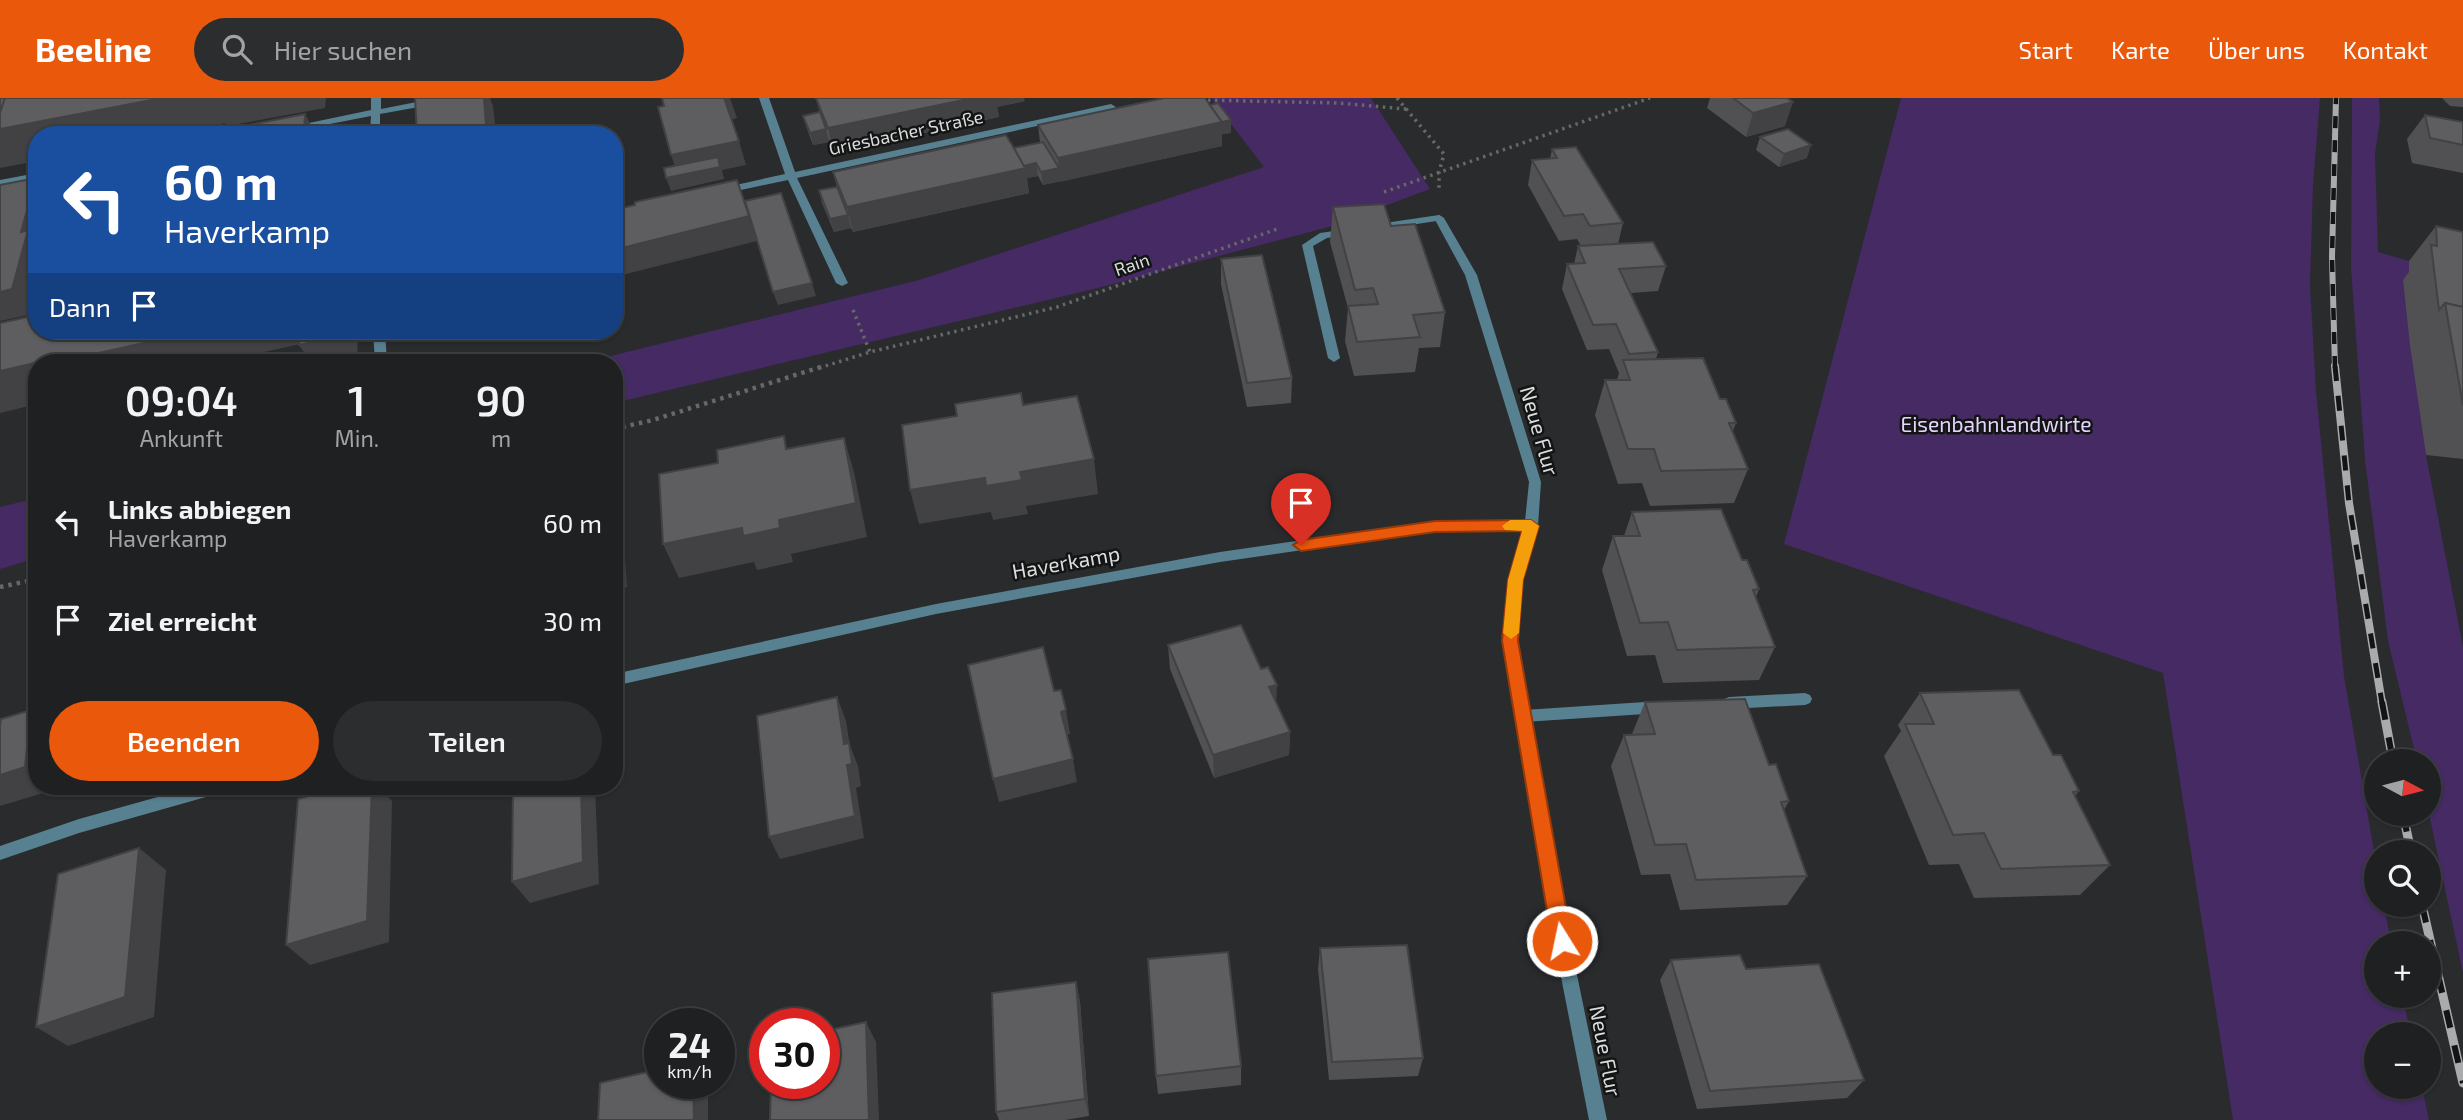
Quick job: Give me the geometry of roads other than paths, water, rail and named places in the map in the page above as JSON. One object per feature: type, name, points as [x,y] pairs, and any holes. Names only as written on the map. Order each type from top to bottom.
[{"type":"street","points":[[375,126],[376,98]]},
{"type":"street","points":[[305,126],[452,98]]},
{"type":"street","points":[[764,98],[791,176],[842,284]]},
{"type":"street","name":"Griesbacher Straße","points":[[709,194],[1111,107]]},
{"type":"street","points":[[0,183],[28,178]]},
{"type":"street","name":"Neue Flur","points":[[1334,358],[1307,244],[1324,235],[1439,218],[1471,275],[1535,482],[1531,526],[1515,580],[1510,641],[1562,941],[1598,1120]]},
{"type":"street","name":"Haverkamp","points":[[623,678],[936,609],[1220,556],[1435,526],[1531,526]]},
{"type":"street","points":[[1711,704],[1805,699]]},
{"type":"street","points":[[1523,716],[1671,707]]},
{"type":"street","points":[[0,853],[79,826],[188,795]]},
{"type":"railway","points":[[2335,368],[2332,257],[2336,98]]},
{"type":"railway","points":[[2335,366],[2349,503],[2382,703]]},
{"type":"railway","points":[[2382,702],[2391,749]]},
{"type":"railway","points":[[2406,826],[2408,840]]},
{"type":"railway","points":[[2425,917],[2463,1083]]},
{"type":"park label","name":"Eisenbahnlandwirte","points":[[1996,425]]}]
